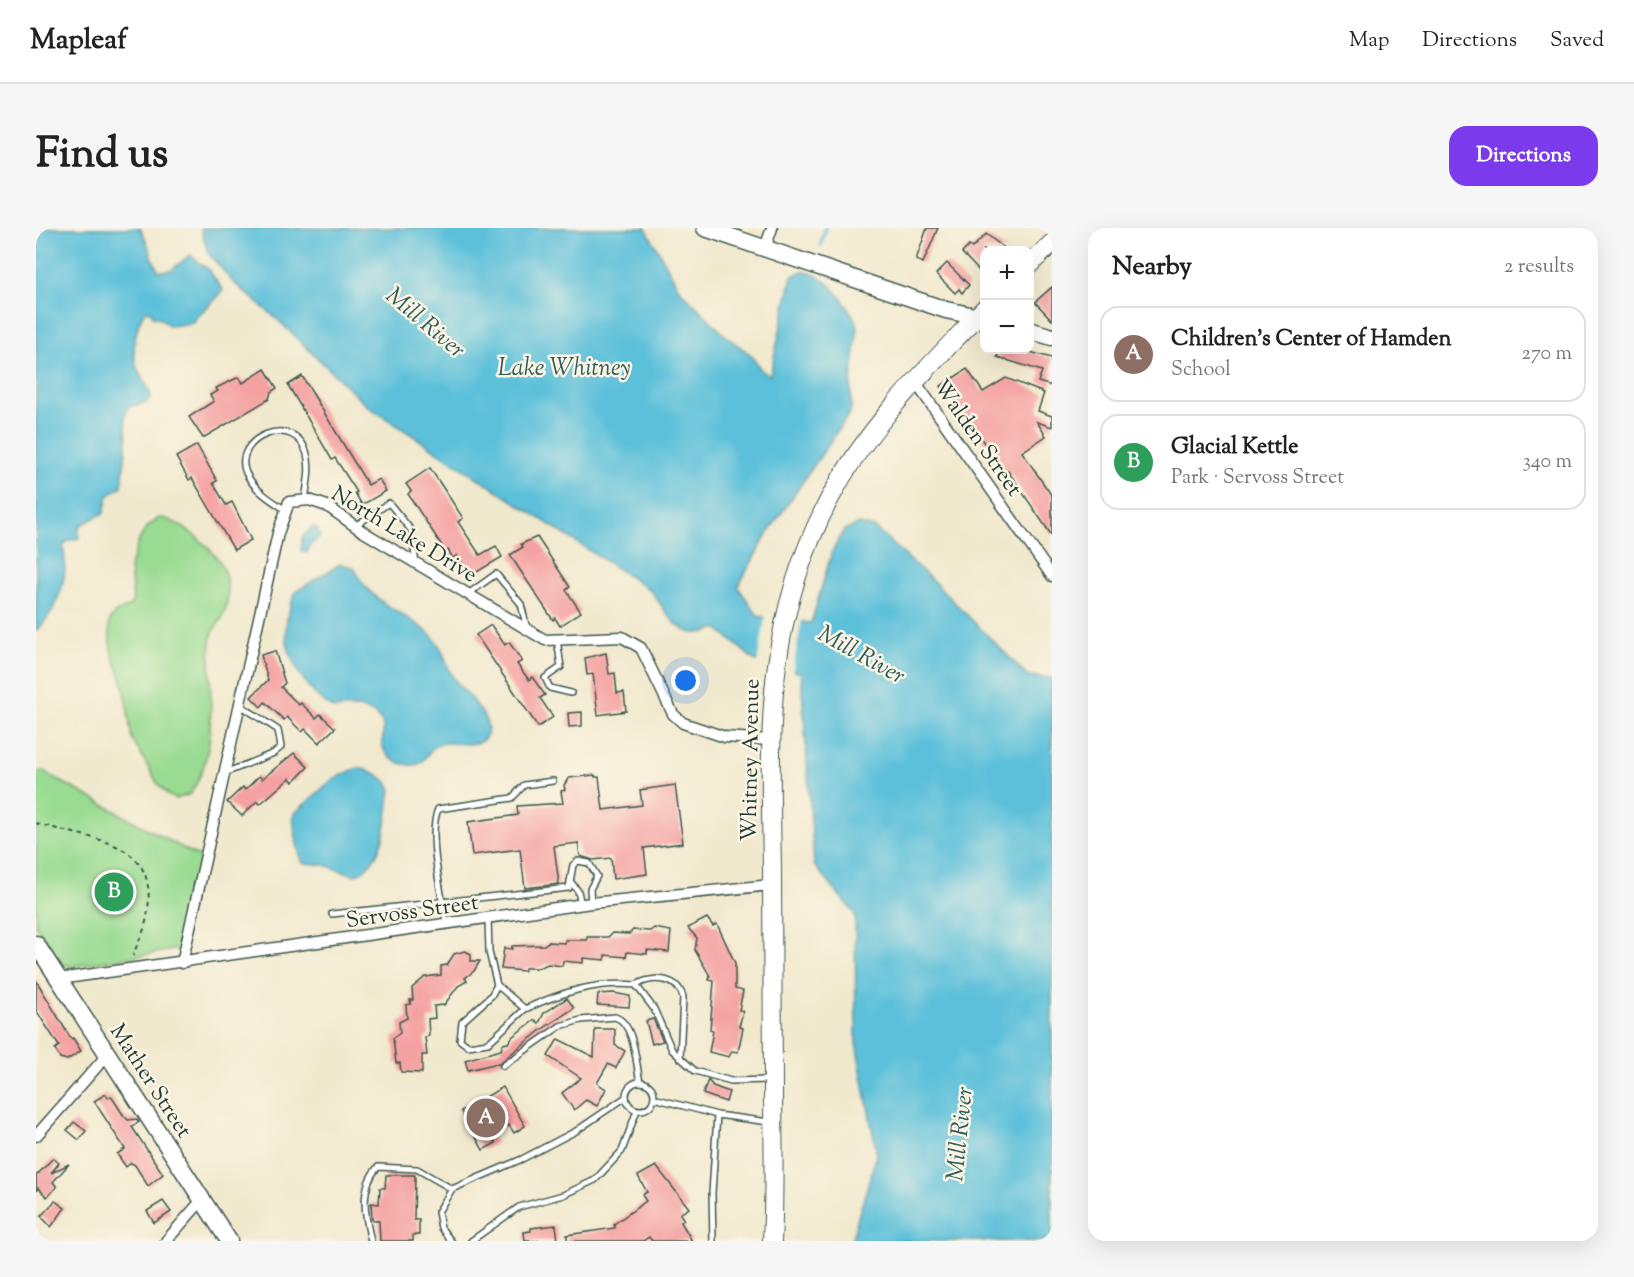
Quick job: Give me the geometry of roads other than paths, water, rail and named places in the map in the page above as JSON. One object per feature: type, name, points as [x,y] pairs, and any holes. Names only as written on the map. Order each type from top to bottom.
[{"type":"main road","points":[[1034,260],[1052,243]]},
{"type":"main road","name":"Whitney Avenue","points":[[772,1241],[772,885],[769,740],[774,672],[785,614],[801,565],[830,499],[872,431],[914,380],[980,317]]},
{"type":"street","points":[[705,228],[945,310],[980,315]]},
{"type":"street","points":[[765,248],[772,228]]},
{"type":"street","points":[[1034,332],[1052,337]]},
{"type":"street","name":"Walden Street","points":[[914,380],[1052,576]]},
{"type":"street","name":"North Lake Drive","points":[[286,510],[289,502],[305,500],[327,506],[355,526],[546,640],[622,637],[641,648],[673,714],[683,723],[725,737],[769,740]]},
{"type":"street","points":[[182,963],[278,533],[286,510]]},
{"type":"street","name":"Servoss Street","points":[[59,980],[586,904],[772,885]]},
{"type":"street","name":"Mather Street","points":[[36,944],[229,1241]]},
{"type":"street","points":[[36,1136],[108,1054]]},
{"type":"street","points":[[166,1241],[202,1200]]},
{"type":"lane","points":[[286,510],[264,496],[246,474],[244,464],[248,449],[256,438],[277,431],[293,434],[299,440],[307,453],[309,468],[305,500]]},
{"type":"lane","points":[[355,526],[389,503],[411,530],[416,563]]},
{"type":"lane","points":[[468,594],[496,574],[521,604],[528,629]]},
{"type":"lane","points":[[557,639],[561,667],[546,678],[550,688],[571,693]]},
{"type":"lane","points":[[224,773],[274,753],[281,747],[278,730],[240,705]]},
{"type":"lane","points":[[446,925],[434,819],[438,809],[512,798],[524,785],[553,782]]},
{"type":"lane","points":[[332,914],[443,900],[537,893],[569,888],[573,865],[578,861],[589,863],[597,876],[586,904]]},
{"type":"lane","points":[[570,882],[586,904]]},
{"type":"lane","points":[[488,918],[489,952],[497,985],[525,1009]]},
{"type":"lane","points":[[497,985],[491,996],[462,1022],[460,1040],[468,1046],[488,1043],[525,1009],[563,992],[620,984],[636,986],[644,981],[662,980],[674,983],[681,989],[683,997],[680,1058]]},
{"type":"lane","points":[[636,986],[654,1009],[672,1050],[695,1071],[730,1081],[773,1080]]},
{"type":"lane","points":[[503,1066],[560,1026],[581,1020],[615,1017],[620,1019],[628,1030],[640,1082],[652,1089],[654,1098],[650,1106],[637,1110],[629,1105],[626,1096]]},
{"type":"lane","points":[[451,1241],[445,1236],[438,1212],[452,1189],[522,1159],[576,1131],[626,1096],[632,1085],[640,1082]]},
{"type":"lane","points":[[654,1098],[717,1115],[773,1123]]},
{"type":"lane","points":[[471,1241],[519,1207],[564,1195],[594,1180],[622,1150],[637,1110]]},
{"type":"lane","points":[[713,1241],[712,1193],[717,1115]]},
{"type":"lane","points":[[371,1241],[364,1201],[369,1180],[378,1167],[417,1169],[452,1189]]},
{"type":"water","points":[[36,228],[140,228],[159,271],[171,270],[190,255],[208,269],[223,290],[192,323],[170,326],[158,317],[154,317],[150,311],[145,311],[141,318],[136,334],[135,359],[151,396],[147,402],[128,407],[125,417],[127,440],[122,486],[108,496],[104,513],[79,526],[79,538],[68,541],[63,546],[65,569],[60,592],[44,623],[36,631]]},
{"type":"water","name":"Lake Whitney","points":[[201,228],[646,228],[680,290],[727,337],[750,354],[762,371],[770,375],[792,276],[804,270],[822,279],[836,292],[858,325],[851,385],[851,411],[766,536],[738,587],[758,616],[811,623],[832,552],[844,530],[859,524],[875,528],[932,580],[1028,676],[1052,678],[1052,1241],[851,1241],[877,1154],[856,1044],[855,914],[814,865],[801,673],[754,660],[717,628],[693,633],[685,630],[670,618],[650,590],[367,406],[277,319],[233,282],[208,253]]},
{"type":"water","points":[[313,526],[318,530],[320,537],[310,545],[307,553],[301,551],[302,538]]},
{"type":"water","points":[[340,564],[353,567],[363,584],[372,593],[436,640],[454,679],[483,714],[488,729],[482,741],[469,744],[440,744],[434,747],[419,764],[409,765],[398,762],[385,752],[382,741],[383,726],[378,717],[361,708],[334,709],[307,685],[289,651],[286,628],[288,614],[295,592]]},
{"type":"water","points":[[357,768],[377,774],[391,789],[386,826],[379,850],[366,869],[355,875],[325,865],[303,863],[296,839],[294,814],[333,779]]},
{"type":"waterway","points":[[821,245],[825,228]]},
{"type":"place","name":"Glacial Kettle","points":[[114,892]]},
{"type":"place","name":"Children's Center of Hamden","points":[[486,1118]]},
{"type":"water label","name":"Mill River","points":[[426,322]]},
{"type":"water label","name":"Mill River","points":[[862,654]]},
{"type":"water label","name":"Mill River","points":[[959,1134]]}]
